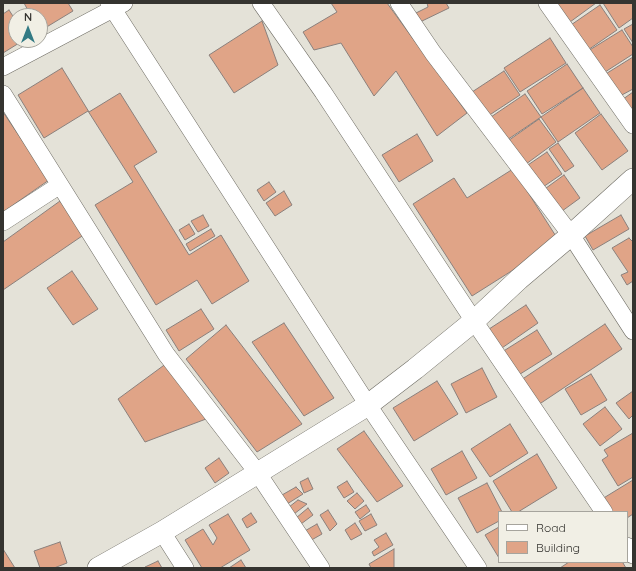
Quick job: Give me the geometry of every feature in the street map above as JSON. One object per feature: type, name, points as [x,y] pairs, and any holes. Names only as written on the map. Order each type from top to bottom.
[{"type":"street","points":[[261,3],[603,511]]},
{"type":"street","points":[[399,3],[433,53],[571,235],[633,331]]},
{"type":"street","points":[[547,3],[633,125]]},
{"type":"street","points":[[3,67],[116,5],[368,405],[478,568]]},
{"type":"street","points":[[3,94],[166,354],[258,472],[320,568]]},
{"type":"street","points":[[98,568],[162,532],[368,405],[474,321],[519,279],[571,235],[633,179]]},
{"type":"street","points":[[3,222],[60,185]]},
{"type":"street","points":[[162,532],[185,568]]},
{"type":"building","points":[[24,3],[68,3],[73,11],[48,26],[48,8],[27,8]]},
{"type":"building","points":[[331,3],[387,3],[467,113],[437,136],[396,71],[374,96],[341,43],[314,50],[303,32],[337,12]]},
{"type":"building","points":[[427,3],[446,3],[449,8],[420,22],[416,13],[428,7]]},
{"type":"building","points":[[556,3],[596,3],[570,22]]},
{"type":"building","points":[[603,3],[633,3],[633,18],[619,28]]},
{"type":"building","points":[[600,5],[617,30],[585,52],[568,27]]},
{"type":"building","points":[[8,11],[8,48],[11,48],[3,53],[3,14]]},
{"type":"building","points":[[262,21],[278,65],[234,93],[209,55]]},
{"type":"building","points":[[633,24],[633,43],[624,29]]},
{"type":"building","points":[[622,30],[633,47],[633,54],[602,74],[588,51]]},
{"type":"building","points":[[550,38],[566,63],[520,92],[504,68]]},
{"type":"building","points":[[633,57],[633,89],[618,97],[604,75]]},
{"type":"building","points":[[567,64],[583,88],[542,114],[527,91]]},
{"type":"building","points":[[62,68],[89,112],[120,93],[157,152],[134,166],[189,255],[221,235],[249,281],[212,304],[197,280],[156,305],[95,205],[133,182],[88,111],[44,138],[18,95]]},
{"type":"building","points":[[504,71],[520,95],[488,116],[472,92]]},
{"type":"building","points":[[583,88],[600,113],[558,142],[541,117]]},
{"type":"building","points":[[633,92],[633,122],[619,102]]},
{"type":"building","points":[[525,94],[541,117],[504,142],[488,119]]},
{"type":"building","points":[[3,112],[49,180],[3,212]]},
{"type":"building","points":[[601,114],[628,151],[602,170],[575,133]]},
{"type":"building","points":[[539,119],[556,142],[522,167],[505,143]]},
{"type":"building","points":[[417,134],[433,161],[399,182],[382,155]]},
{"type":"building","points":[[558,143],[574,166],[565,172],[549,149]]},
{"type":"building","points":[[547,152],[562,174],[540,189],[525,167]]},
{"type":"building","points":[[513,169],[559,241],[472,296],[413,204],[454,178],[467,198]]},
{"type":"building","points":[[564,175],[580,198],[558,214],[542,191]]},
{"type":"building","points":[[269,182],[276,192],[264,201],[257,190]]},
{"type":"building","points":[[284,191],[292,205],[275,216],[266,203]]},
{"type":"building","points":[[60,201],[85,234],[3,290],[3,242]]},
{"type":"building","points":[[203,215],[209,226],[198,232],[191,221]]},
{"type":"building","points":[[621,215],[629,229],[593,250],[585,236]]},
{"type":"building","points":[[189,224],[195,234],[185,240],[179,230]]},
{"type":"building","points":[[211,229],[215,236],[190,251],[186,244]]},
{"type":"building","points":[[629,238],[633,242],[633,281],[627,285],[621,275],[628,272],[612,248]]},
{"type":"building","points":[[72,271],[98,309],[73,325],[47,288]]},
{"type":"building","points":[[526,305],[538,323],[499,350],[486,331]]},
{"type":"building","points":[[201,309],[214,329],[179,351],[166,330]]},
{"type":"building","points":[[284,323],[334,398],[304,416],[252,342]]},
{"type":"building","points":[[605,324],[622,349],[538,405],[521,380]]},
{"type":"building","points":[[226,325],[302,424],[257,452],[186,359]]},
{"type":"building","points":[[537,330],[552,354],[517,376],[502,352]]},
{"type":"building","points":[[167,363],[206,419],[145,442],[118,399]]},
{"type":"building","points":[[482,368],[497,397],[466,413],[451,384]]},
{"type":"building","points":[[591,374],[607,400],[581,415],[565,389]]},
{"type":"building","points":[[437,381],[458,414],[414,441],[393,408]]},
{"type":"building","points":[[633,391],[633,415],[629,419],[616,403]]},
{"type":"building","points":[[605,407],[622,429],[600,446],[583,424]]},
{"type":"building","points":[[510,424],[528,453],[490,477],[471,449]]},
{"type":"building","points":[[364,431],[403,486],[377,502],[337,449]]},
{"type":"building","points":[[633,433],[633,477],[618,486],[602,460],[608,456],[604,450]]},
{"type":"building","points":[[462,451],[477,478],[446,495],[431,469]]},
{"type":"building","points":[[537,454],[557,488],[520,511],[511,511],[493,481]]},
{"type":"building","points":[[219,458],[229,473],[215,483],[205,468]]},
{"type":"building","points":[[308,478],[313,489],[304,493],[300,482]]},
{"type":"building","points":[[633,480],[633,514],[628,517],[628,511],[609,511],[602,499]]},
{"type":"building","points":[[347,481],[354,492],[344,498],[337,487]]},
{"type":"building","points":[[487,483],[501,511],[498,511],[498,522],[477,533],[458,498]]},
{"type":"building","points":[[296,487],[303,494],[287,504],[282,495]]},
{"type":"building","points":[[357,493],[364,501],[355,509],[347,501]]},
{"type":"building","points":[[298,500],[307,504],[294,514],[289,507]]},
{"type":"building","points":[[366,505],[370,511],[360,519],[355,512]]},
{"type":"building","points":[[308,508],[313,515],[301,524],[296,518]]},
{"type":"building","points":[[328,510],[337,524],[330,531],[320,515]]},
{"type":"building","points":[[251,513],[257,522],[247,528],[242,519]]},
{"type":"building","points":[[228,514],[250,550],[220,568],[202,568],[185,540],[203,529],[213,545],[217,538],[209,525]]},
{"type":"building","points":[[371,514],[377,525],[365,531],[359,521]]},
{"type":"building","points":[[355,523],[362,534],[351,540],[345,530]]},
{"type":"building","points":[[317,524],[322,534],[308,542],[303,532]]},
{"type":"building","points":[[498,528],[498,556],[485,535]]},
{"type":"building","points":[[386,533],[393,545],[374,556],[372,552],[379,547],[374,540]]},
{"type":"building","points":[[60,542],[67,563],[54,568],[40,568],[34,551]]},
{"type":"building","points":[[3,549],[15,568],[3,568]]},
{"type":"building","points":[[394,549],[394,568],[371,568],[369,564]]},
{"type":"building","points":[[241,560],[246,568],[229,568]]},
{"type":"building","points":[[158,561],[162,568],[145,568],[145,567]]},
{"type":"building","points":[[568,563],[623,563],[626,568],[560,568]]}]
